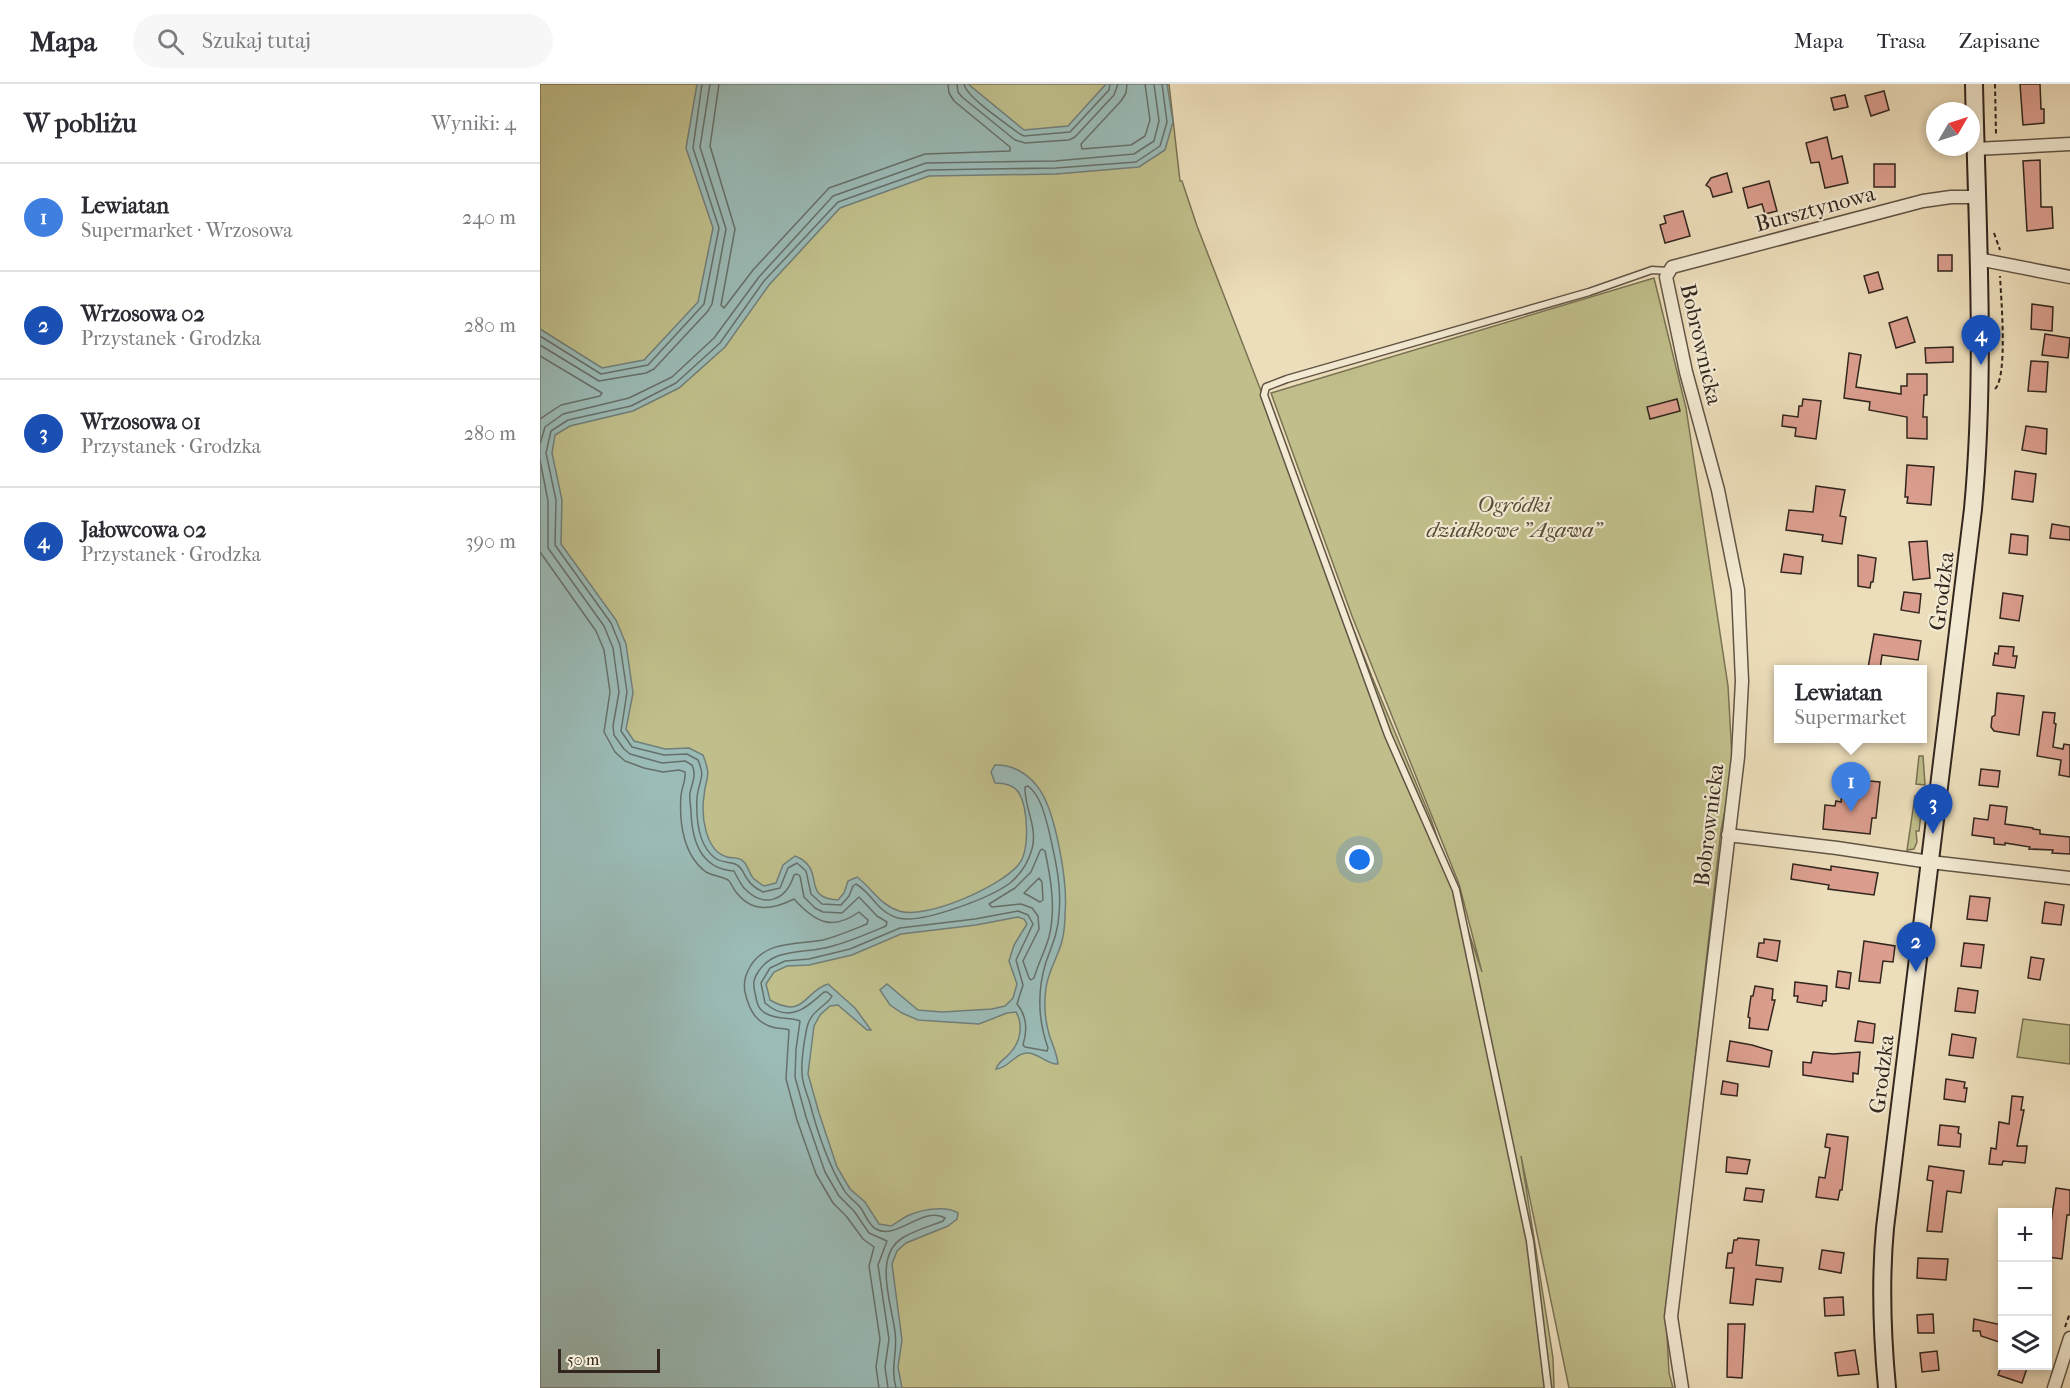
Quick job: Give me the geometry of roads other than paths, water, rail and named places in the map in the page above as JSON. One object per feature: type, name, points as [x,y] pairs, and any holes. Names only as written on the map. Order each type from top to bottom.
[{"type":"street","name":"Grodzka","points":[[1974,84],[1974,102]]},
{"type":"street","points":[[1980,149],[2070,144]]},
{"type":"street","name":"Grodzka","points":[[1887,1388],[1881,1318],[1883,1245],[1978,453],[1981,365],[1975,156]]},
{"type":"street","name":"Bursztynowa","points":[[1668,271],[1672,267],[1923,201],[1951,197],[1977,197]]},
{"type":"street","points":[[1978,260],[2070,277]]},
{"type":"street","name":"Bobrownicka","points":[[1668,271],[1667,284],[1684,362],[1718,490],[1738,590],[1742,681],[1738,757],[1671,1317],[1682,1388]]},
{"type":"street","points":[[1728,835],[2070,878]]},
{"type":"street","points":[[2054,1388],[2070,1338]]},
{"type":"lane","points":[[1548,1388],[1530,1240],[1456,890],[1388,735],[1264,394],[1266,387],[1287,379],[1589,292],[1653,270],[1668,271]]},
{"type":"water","points":[[697,84],[968,84],[1024,130],[1068,126],[1106,84],[1167,84],[1173,122],[1165,150],[1139,167],[1056,174],[929,176],[840,208],[769,285],[725,347],[679,388],[633,411],[570,426],[555,435],[552,453],[562,500],[561,544],[616,620],[626,644],[633,693],[626,729],[634,741],[665,749],[689,748],[703,755],[708,773],[703,804],[704,822],[709,840],[720,853],[742,860],[753,878],[764,886],[776,883],[783,865],[795,856],[810,868],[816,889],[826,898],[838,900],[844,893],[848,881],[857,877],[881,901],[892,908],[899,911],[927,911],[981,891],[1010,873],[1023,858],[1026,818],[1022,800],[1012,786],[995,783],[991,772],[995,765],[1013,768],[1028,777],[1037,786],[1050,811],[1065,885],[1063,938],[1049,976],[1045,999],[1048,1029],[1058,1064],[1050,1063],[1035,1054],[1026,1053],[996,1069],[1013,1050],[1018,1040],[1020,1023],[1016,1012],[1007,1013],[979,1024],[918,1020],[890,1005],[880,990],[887,984],[918,1010],[942,1012],[1005,1006],[1013,998],[1017,984],[1009,961],[1014,945],[1027,924],[1024,919],[1018,917],[976,925],[901,934],[852,955],[809,965],[787,966],[774,972],[766,984],[770,1000],[790,1007],[797,1006],[828,984],[855,1008],[871,1030],[867,1030],[838,1005],[830,1006],[820,1015],[814,1026],[808,1074],[837,1167],[850,1189],[865,1202],[879,1224],[891,1226],[909,1215],[929,1210],[942,1209],[958,1213],[957,1219],[948,1226],[906,1243],[897,1251],[892,1264],[902,1340],[898,1367],[902,1388],[540,1388],[540,329],[602,368],[644,360],[698,302],[713,228],[686,148]]},
{"type":"place","name":"Jałowcowa 02","points":[[1981,365]]},
{"type":"place","name":"Lewiatan","points":[[1851,812]]},
{"type":"place","name":"Wrzosowa 01","points":[[1933,834]]},
{"type":"place","name":"Wrzosowa 02","points":[[1916,972]]},
{"type":"park label","name":"Ogródki działkowe \"Agawa\"","points":[[1514,516]]}]
